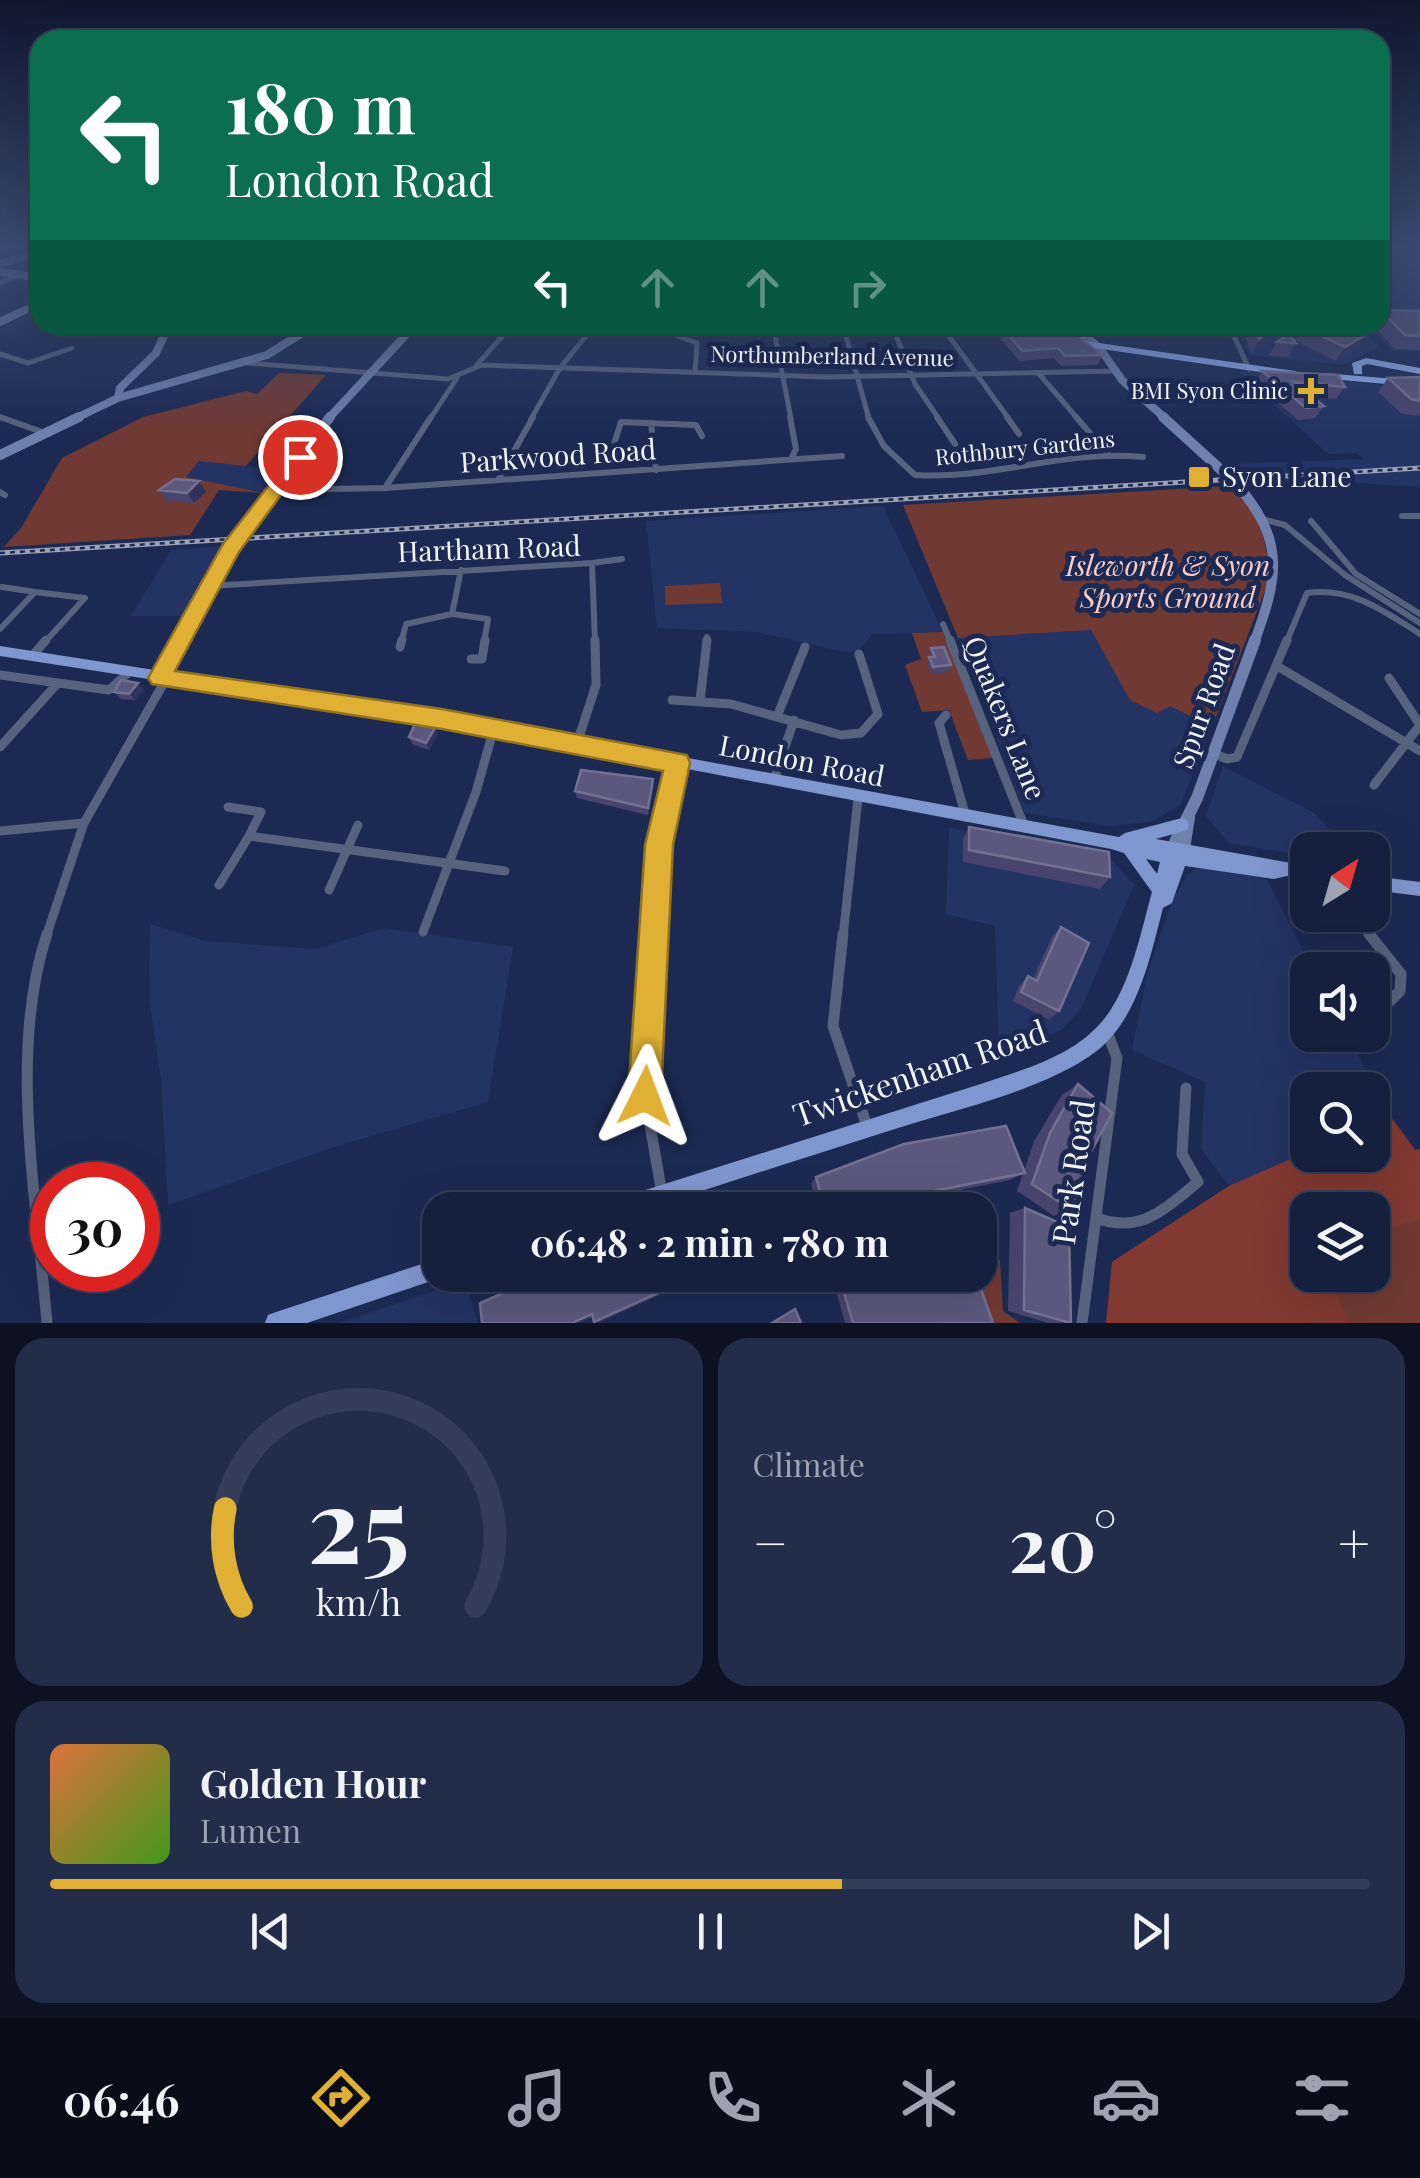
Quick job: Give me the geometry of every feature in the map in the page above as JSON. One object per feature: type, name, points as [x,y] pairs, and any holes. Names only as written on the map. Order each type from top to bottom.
[{"type":"highway","points":[[1041,335],[1183,360],[1420,377]]},
{"type":"highway","points":[[1056,335],[1098,347]]},
{"type":"highway","points":[[1081,335],[1247,365],[1391,382],[1420,377]]},
{"type":"highway","points":[[1086,336],[1183,360]]},
{"type":"highway","points":[[1358,372],[1391,382]]},
{"type":"main road","name":"London Road","points":[[0,651],[494,728],[858,798],[1274,872],[1290,870]]},
{"type":"main road","points":[[1159,895],[1122,844],[1186,821]]},
{"type":"main road","name":"Twickenham Road","points":[[668,1192],[868,1128],[1089,1048],[1106,1031],[1123,1001],[1159,895],[1166,898],[1176,853]]},
{"type":"main road","points":[[1390,885],[1420,889]]},
{"type":"main road","points":[[276,1323],[422,1274]]},
{"type":"street","points":[[0,322],[25,311]]},
{"type":"street","points":[[118,398],[120,388],[156,353],[165,335]]},
{"type":"street","points":[[0,454],[118,398],[247,363],[302,335]]},
{"type":"street","points":[[47,1323],[27,1020],[36,966],[84,823],[230,549],[329,418],[405,335]]},
{"type":"street","points":[[385,488],[457,378],[476,366],[503,335]]},
{"type":"street","points":[[498,480],[560,368],[587,335]]},
{"type":"street","points":[[676,335],[697,342],[695,372]]},
{"type":"street","points":[[774,335],[796,449],[792,458]]},
{"type":"street","points":[[845,335],[855,376]]},
{"type":"street","points":[[896,335],[912,376],[954,444]]},
{"type":"street","points":[[947,335],[1019,434]]},
{"type":"street","points":[[1234,335],[1247,365]]},
{"type":"street","points":[[1086,336],[1118,371]]},
{"type":"street","points":[[0,354],[28,363],[71,347]]},
{"type":"street","points":[[247,363],[457,378]]},
{"type":"street","name":"Northumberland Avenue","points":[[476,366],[781,376],[1118,371]]},
{"type":"street","name":"Spur Road","points":[[1118,371],[1122,380],[1144,395],[1238,486],[1272,538],[1274,588],[1176,853]]},
{"type":"street","points":[[1039,374],[1110,456]]},
{"type":"street","name":"Rothbury Gardens","points":[[855,376],[868,423],[910,472],[923,476],[1110,456],[1143,457]]},
{"type":"street","points":[[0,418],[45,433]]},
{"type":"street","points":[[614,444],[621,422],[696,425],[702,436]]},
{"type":"street","points":[[652,423],[656,470]]},
{"type":"street","name":"Parkwood Road","points":[[276,490],[385,488],[842,456]]},
{"type":"street","points":[[1402,516],[1420,516]]},
{"type":"street","points":[[1262,519],[1284,525],[1345,575],[1420,623]]},
{"type":"street","points":[[1311,521],[1356,574],[1420,614]]},
{"type":"street","points":[[592,563],[622,559]]},
{"type":"street","name":"Hartham Road","points":[[209,586],[592,563],[596,685],[577,743]]},
{"type":"street","points":[[452,614],[461,570]]},
{"type":"street","points":[[2,587],[85,598],[32,656]]},
{"type":"street","points":[[1213,754],[1227,759],[1238,757],[1303,599],[1318,590],[1355,594],[1420,634]]},
{"type":"street","points":[[0,629],[36,592]]},
{"type":"street","points":[[400,648],[406,620],[452,614],[488,619],[482,664],[470,659]]},
{"type":"street","name":"Quakers Lane","points":[[944,624],[1026,828]]},
{"type":"street","points":[[700,701],[707,637]]},
{"type":"street","points":[[778,714],[805,647]]},
{"type":"street","points":[[672,700],[778,714],[841,734],[860,733],[873,724],[878,714],[859,654]]},
{"type":"street","points":[[1277,666],[1420,751]]},
{"type":"street","name":"London Road","points":[[0,675],[112,690],[128,673]]},
{"type":"street","points":[[1374,784],[1409,745],[1420,725],[1389,678]]},
{"type":"street","points":[[0,747],[56,684]]},
{"type":"street","points":[[946,714],[939,724],[944,752],[966,817]]},
{"type":"street","points":[[774,780],[794,720]]},
{"type":"street","points":[[423,932],[451,864],[494,728]]},
{"type":"street","points":[[662,1192],[645,1096],[659,845],[678,763]]},
{"type":"street","points":[[858,798],[833,1026],[868,1128]]},
{"type":"street","points":[[219,885],[261,812],[228,807]]},
{"type":"street","points":[[0,831],[84,823]]},
{"type":"street","points":[[328,890],[358,825]]},
{"type":"street","points":[[249,836],[504,871]]},
{"type":"street","points":[[1367,932],[1383,952]]},
{"type":"street","points":[[1390,961],[1400,974],[1400,991],[1390,1002]]},
{"type":"street","name":"Park Road","points":[[1082,1323],[1116,1058],[1106,1031]]},
{"type":"street","points":[[1096,1218],[1123,1230],[1138,1228],[1198,1182],[1182,1154],[1186,1088]]},
{"type":"shaded area","points":[[1390,311],[1420,311],[1420,351],[1392,350],[1378,335],[1390,335]]},
{"type":"shaded area","points":[[1240,335],[1368,335],[1379,347],[1342,365],[1250,355]]},
{"type":"shaded area","points":[[1237,371],[1420,389],[1420,487],[1312,480],[1248,485],[1227,464],[1363,459],[1357,453],[1328,454]]},
{"type":"shaded area","points":[[200,460],[284,469],[267,491],[221,488],[185,478]]},
{"type":"shaded area","points":[[883,506],[943,632],[872,634],[859,651],[845,652],[757,632],[657,628],[646,521]]},
{"type":"shaded area","points":[[223,546],[186,616],[131,616],[171,550]]},
{"type":"shaded area","points":[[1091,630],[1130,700],[1170,706],[1212,727],[1181,804],[1151,822],[1109,826],[1025,813],[958,638]]},
{"type":"shaded area","points":[[1223,766],[1314,813],[1332,832],[1290,832],[1290,853],[1229,843],[1206,816]]},
{"type":"shaded area","points":[[949,828],[1110,858],[1134,885],[1081,1009],[1061,1030],[999,1055],[995,926],[946,914]]},
{"type":"shaded area","points":[[1199,867],[1267,879],[1290,932],[1294,932],[1304,952],[1290,952],[1290,1052],[1356,1052],[1367,1072],[1290,1072],[1290,1159],[1229,1186],[1201,1149],[1205,1082],[1132,1050],[1148,971],[1172,901],[1187,875]]},
{"type":"shaded area","points":[[150,924],[205,941],[316,949],[384,928],[513,947],[488,1102],[337,1146],[168,1205],[161,1080],[149,997]]},
{"type":"shaded area","points":[[1390,1117],[1415,1150],[1420,1149],[1420,1219],[1390,1228],[1390,1192],[1290,1192],[1290,1292],[1335,1292],[1349,1323],[1106,1323],[1112,1262],[1229,1186],[1290,1159],[1290,1172],[1390,1172]]},
{"type":"shaded area","points":[[432,1292],[468,1292],[478,1323],[338,1323]]},
{"type":"green space","points":[[279,373],[326,375],[246,466],[199,461],[186,477],[265,493],[219,490],[190,535],[4,547],[21,528],[62,458],[143,417],[246,391],[257,394]]},
{"type":"green space","name":"Isleworth & Syon Sports Ground","points":[[1229,486],[1255,517],[1265,542],[1268,583],[1212,727],[1170,706],[1157,713],[1130,700],[1091,630],[958,638],[903,505]]},
{"type":"green space","points":[[720,583],[722,603],[665,605],[665,586]]},
{"type":"green space","points":[[943,632],[993,758],[968,760],[949,710],[922,712],[905,665],[921,659],[912,633]]},
{"type":"green space","points":[[1391,1117],[1415,1150],[1420,1149],[1420,1323],[1109,1323],[1112,1262],[1229,1186],[1290,1159],[1290,1172],[1390,1172]]},
{"type":"green space","points":[[1000,1260],[1003,1311],[1020,1323],[981,1323],[972,1292],[997,1292]]},
{"type":"building","points":[[1390,311],[1420,311],[1420,336],[1405,335],[1390,320]]},
{"type":"building","points":[[1009,335],[1079,337],[1102,355],[1065,356],[1058,348],[1022,351]]},
{"type":"building","points":[[1289,335],[1296,343],[1277,342]]},
{"type":"building","points":[[1319,335],[1366,335],[1345,347]]},
{"type":"building","points":[[1262,371],[1338,375],[1345,387],[1294,382],[1324,406],[1306,408]]},
{"type":"building","points":[[1420,377],[1420,401],[1411,399],[1388,378]]},
{"type":"building","points":[[175,479],[199,481],[187,493],[159,490]]},
{"type":"building","points":[[944,647],[951,665],[933,667],[929,657],[935,657],[931,648]]},
{"type":"building","points":[[121,680],[138,683],[129,694],[114,692]]},
{"type":"building","points":[[415,724],[435,728],[426,743],[409,737]]},
{"type":"building","points":[[581,770],[653,779],[648,808],[575,791]]},
{"type":"building","points":[[969,827],[1109,852],[1110,877],[969,850]]},
{"type":"building","points":[[1061,927],[1089,943],[1059,1011],[1021,992],[1028,976],[1037,981]]},
{"type":"building","points":[[1078,1084],[1112,1113],[1087,1159],[1072,1210],[1032,1184],[1050,1133]]},
{"type":"building","points":[[1006,1126],[1025,1173],[928,1192],[820,1192],[816,1177],[904,1144]]},
{"type":"building","points":[[1025,1208],[1069,1227],[1071,1323],[1024,1310]]},
{"type":"building","points":[[506,1292],[660,1292],[594,1322],[592,1314],[572,1323],[482,1323],[480,1303]]},
{"type":"building","points":[[844,1292],[982,1292],[993,1323],[853,1323]]},
{"type":"building","points":[[795,1309],[801,1323],[772,1323]]},
{"type":"railway","points":[[0,553],[1420,468]]},
{"type":"place","name":"BMI Syon Clinic","points":[[1311,391]]},
{"type":"place","name":"Syon Lane","points":[[1199,477]]},
{"type":"route","points":[[300,457],[256,520],[230,549],[160,678],[442,719],[678,763],[659,845],[645,1096]]}]
